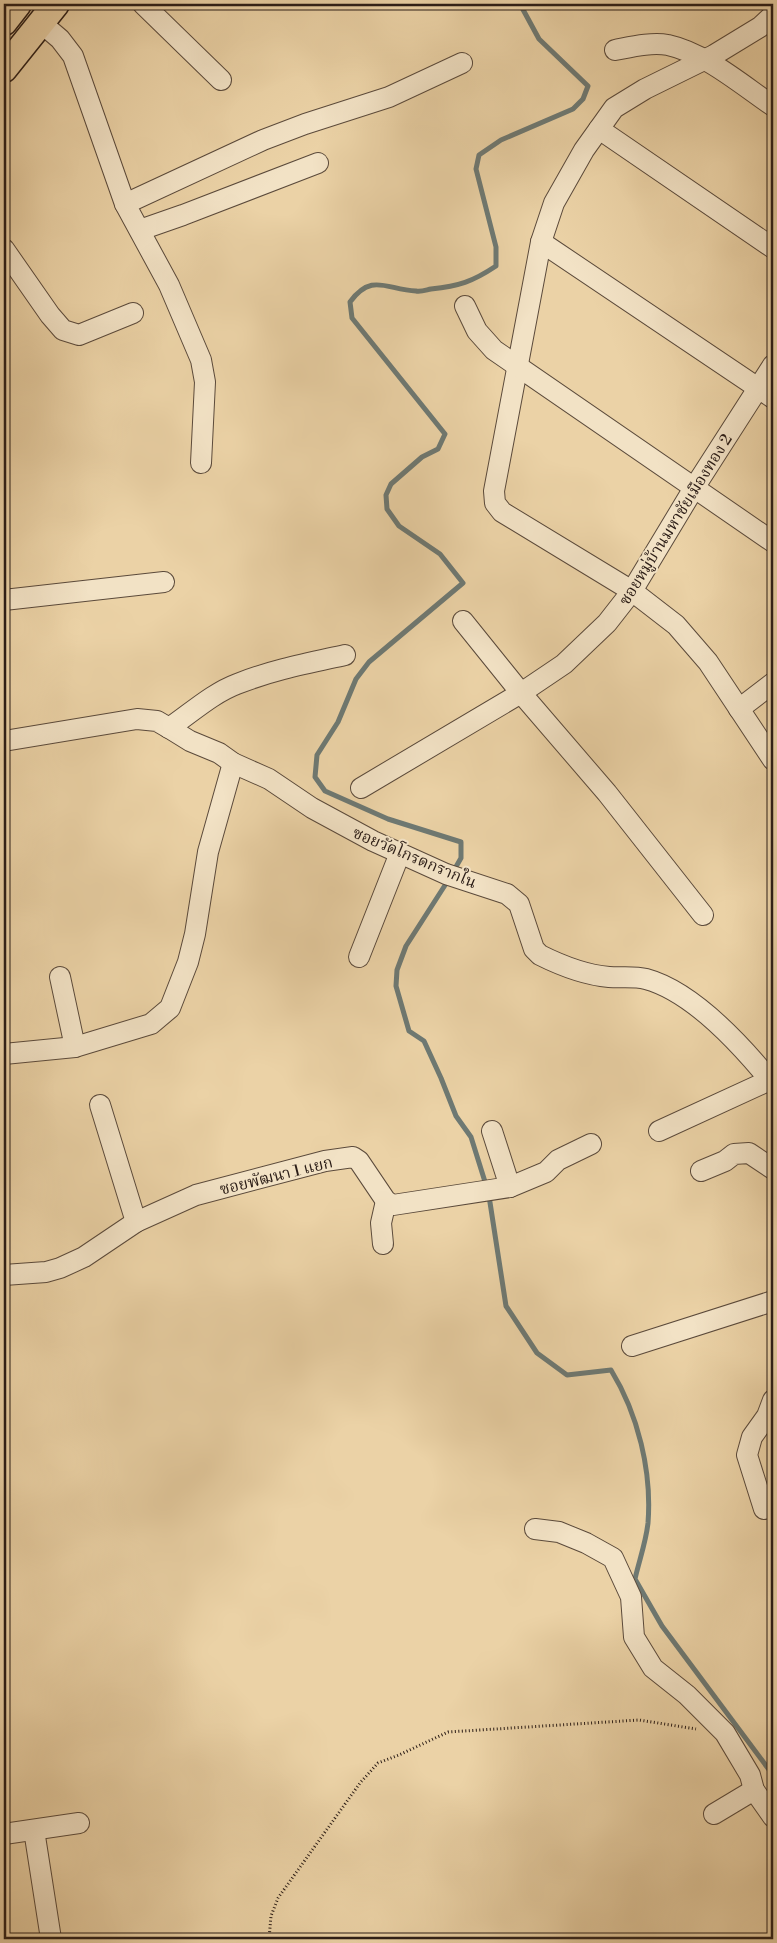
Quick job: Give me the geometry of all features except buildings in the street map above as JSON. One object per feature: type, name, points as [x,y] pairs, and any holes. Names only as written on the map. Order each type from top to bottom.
[{"type":"main road","points":[[4,22],[18,4]]},
{"type":"main road","points":[[4,69],[48,13]]},
{"type":"street","points":[[143,4],[221,80]]},
{"type":"street","points":[[48,13],[60,39],[73,56],[125,204],[169,285],[201,360],[205,382],[201,463]]},
{"type":"street","points":[[773,15],[760,27],[714,55],[645,89],[614,108],[584,150],[554,202],[541,242],[494,491],[495,503],[502,512],[632,592],[676,625],[708,662],[773,760]]},
{"type":"street","points":[[614,50],[641,45],[666,45],[688,52],[704,59],[773,106]]},
{"type":"street","points":[[125,204],[263,140],[305,124],[389,98],[462,64]]},
{"type":"street","points":[[599,129],[773,248]]},
{"type":"street","points":[[140,230],[318,163]]},
{"type":"street","points":[[541,242],[766,393]]},
{"type":"street","points":[[4,249],[50,316],[63,330],[79,336],[133,313]]},
{"type":"street","points":[[465,306],[477,331],[494,350],[773,542]]},
{"type":"street","name":"ซอยหมู่บ้านมหาชัยเมืองทอง 2","points":[[361,788],[522,693],[564,664],[607,623],[632,592],[694,488],[766,393],[773,365]]},
{"type":"street","points":[[4,600],[164,582]]},
{"type":"street","points":[[463,621],[608,793],[703,915]]},
{"type":"street","points":[[170,728],[212,698],[236,684],[283,669],[345,655]]},
{"type":"street","points":[[739,709],[773,684]]},
{"type":"street","name":"ซอยวัดโกรดกรากใน","points":[[4,741],[138,719],[157,721],[190,741],[269,779],[325,816],[446,874],[499,891],[514,898],[519,904],[534,949],[540,955],[594,975],[644,979],[673,989],[693,1003],[722,1028],[752,1058],[771,1082]]},
{"type":"street","points":[[4,1054],[75,1047],[151,1024],[170,1008],[188,962],[195,934],[208,852],[233,763]]},
{"type":"street","points":[[359,957],[400,853]]},
{"type":"street","points":[[60,978],[75,1047]]},
{"type":"street","points":[[658,1131],[771,1082]]},
{"type":"street","points":[[100,1105],[136,1222]]},
{"type":"street","points":[[492,1131],[510,1187]]},
{"type":"street","points":[[383,1244],[381,1223],[386,1201],[393,1205],[510,1187],[546,1172],[558,1160],[591,1144]]},
{"type":"street","points":[[701,1171],[725,1161],[734,1154],[749,1152],[773,1168]]},
{"type":"street","name":"ซอยพัฒนา 1 แยก","points":[[4,1275],[46,1272],[60,1268],[84,1257],[136,1222],[196,1195],[324,1161],[353,1157],[359,1161],[386,1201]]},
{"type":"street","points":[[632,1346],[773,1301]]},
{"type":"street","points":[[764,1509],[747,1455],[752,1437],[768,1416],[773,1400]]},
{"type":"street","points":[[535,1529],[559,1532],[586,1543],[613,1558],[631,1597],[634,1637],[653,1668],[687,1694],[725,1733],[750,1775],[754,1790],[773,1818]]},
{"type":"street","points":[[714,1814],[754,1790]]},
{"type":"street","points":[[4,1834],[79,1823]]},
{"type":"street","points":[[34,1830],[51,1939]]},
{"type":"path","points":[[269,1939],[271,1916],[278,1898],[360,1783],[378,1763],[448,1732],[639,1720],[725,1733]]},
{"type":"waterway","points":[[453,872],[461,858],[461,842],[388,819],[325,791],[315,777],[317,755],[338,722],[356,679],[369,662],[463,583],[440,554],[399,526],[387,509],[386,495],[391,484],[422,457],[438,449],[445,434],[352,318],[350,302],[366,287],[373,285],[422,291],[465,282],[480,276],[496,266],[496,247],[476,169],[479,155],[501,140],[573,109],[583,99],[588,86],[539,39],[520,4]]},
{"type":"waterway","points":[[449,879],[406,946],[397,970],[396,986],[409,1031],[424,1041],[456,1116],[471,1137],[486,1185]]},
{"type":"waterway","points":[[489,1196],[506,1306],[537,1353],[567,1375],[611,1370],[629,1405],[636,1424],[645,1463],[649,1503],[647,1530],[635,1579],[662,1626],[773,1775]]}]
